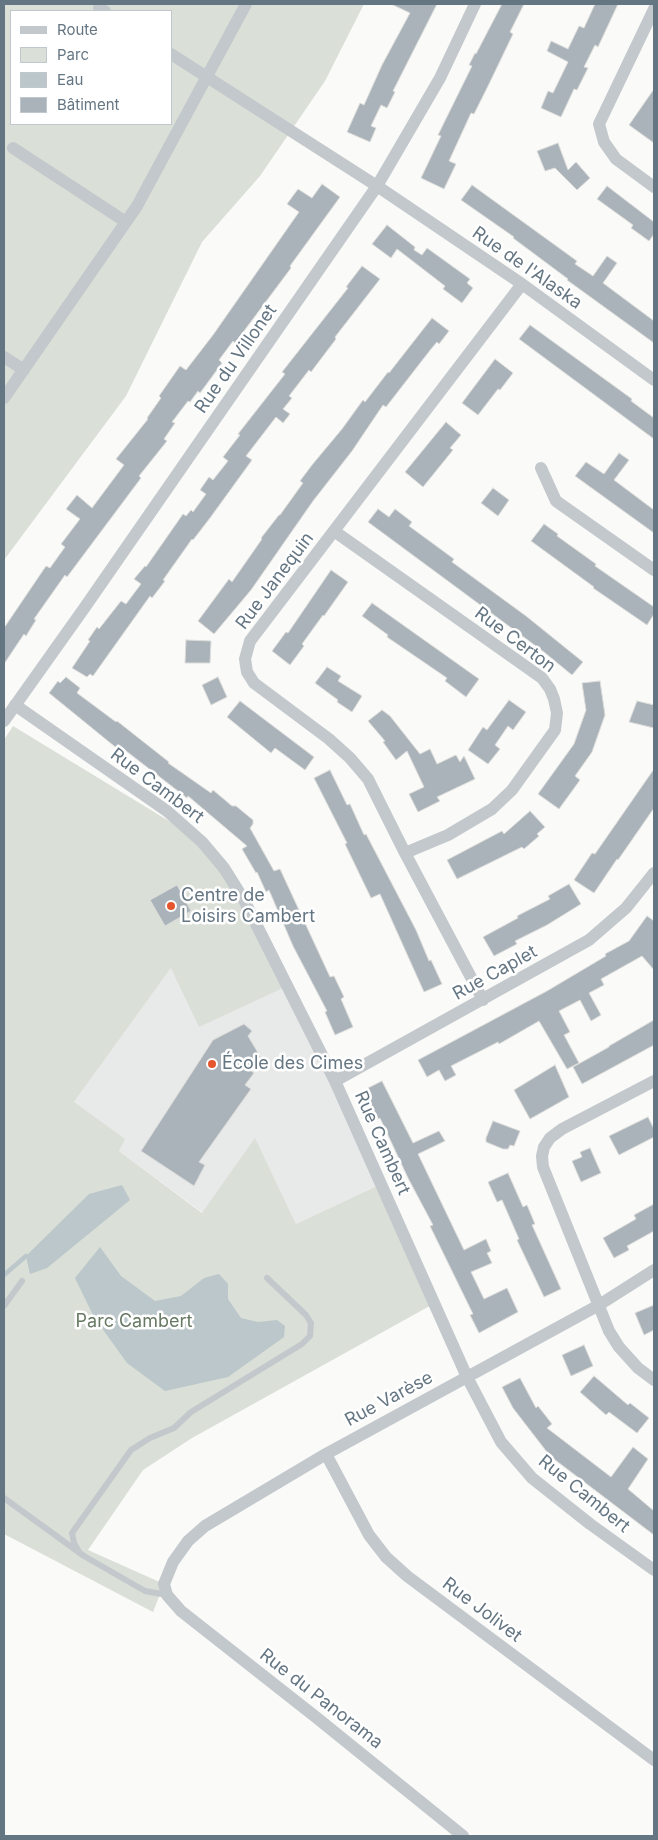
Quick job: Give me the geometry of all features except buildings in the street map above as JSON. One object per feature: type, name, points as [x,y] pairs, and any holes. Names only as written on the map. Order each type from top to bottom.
[{"type":"street","points":[[4,398],[137,206],[246,4]]},
{"type":"street","name":"Rue du Villonet","points":[[4,721],[377,186],[440,78],[475,4]]},
{"type":"street","points":[[654,8],[599,124],[604,142],[616,160],[654,187]]},
{"type":"street","name":"Rue de l'Alaska","points":[[172,55],[377,186],[522,284],[654,380]]},
{"type":"street","points":[[13,148],[126,222]]},
{"type":"street","name":"Rue Janequin","points":[[483,1000],[404,853],[371,786],[350,758],[329,739],[254,683],[247,672],[245,659],[250,640],[522,284]]},
{"type":"street","points":[[4,357],[24,370]]},
{"type":"street","points":[[541,468],[556,501],[654,570]]},
{"type":"street","name":"Rue Certon","points":[[334,531],[542,678],[554,699],[557,713],[555,730],[512,790],[492,809],[448,835],[404,853]]},
{"type":"street","name":"Rue Cambert","points":[[15,705],[167,812],[202,842],[224,868],[244,900],[335,1081],[467,1377],[500,1442],[532,1478],[590,1524],[654,1570]]},
{"type":"street","name":"Rue Caplet","points":[[335,1081],[589,940],[626,908],[654,873]]},
{"type":"street","points":[[654,1081],[562,1129],[550,1138],[544,1147],[542,1156],[543,1167],[609,1331],[619,1347],[638,1368],[654,1380]]},
{"type":"street","name":"Rue Varèse","points":[[166,1589],[173,1562],[188,1541],[205,1526],[326,1454],[599,1305],[654,1270]]},
{"type":"street","name":"Rue Jolivet","points":[[326,1454],[369,1535],[386,1557],[400,1570],[654,1760]]},
{"type":"street","name":"Rue du Panorama","points":[[166,1589],[181,1612],[463,1836]]},
{"type":"lane","points":[[79,1552],[74,1543],[72,1533],[131,1450],[150,1438],[174,1428],[191,1412],[302,1344],[310,1336],[311,1323],[306,1315],[267,1278]]},
{"type":"lane","points":[[4,1306],[22,1281]]},
{"type":"lane","points":[[4,1498],[79,1552],[145,1591],[166,1589]]},
{"type":"shaded area","name":"École des Cimes","points":[[171,968],[285,987],[379,1185],[296,1224],[255,1139],[203,1213],[119,1151],[74,1102]]},
{"type":"green space","points":[[4,4],[364,4],[325,81],[260,176],[202,242],[126,396],[4,560]]},
{"type":"green space","name":"Parc Cambert","points":[[13,726],[182,829],[217,863],[285,987],[199,1027],[171,968],[74,1102],[125,1139],[119,1151],[202,1213],[255,1138],[296,1224],[379,1185],[435,1303],[192,1438],[143,1470],[88,1550],[164,1584],[153,1612],[4,1534],[4,740]]},
{"type":"water","points":[[122,1185],[130,1200],[47,1268],[30,1274],[26,1256],[89,1194]]},
{"type":"water","points":[[100,1247],[121,1276],[155,1301],[181,1296],[204,1278],[219,1274],[228,1284],[228,1299],[241,1318],[258,1322],[277,1320],[285,1326],[284,1337],[228,1377],[165,1391],[127,1363],[94,1317],[75,1278]]},
{"type":"waterway","points":[[4,1275],[26,1256]]},
{"type":"place","name":"Centre de Loisirs Cambert","points":[[171,906]]},
{"type":"place","name":"École des Cimes","points":[[212,1064]]}]
